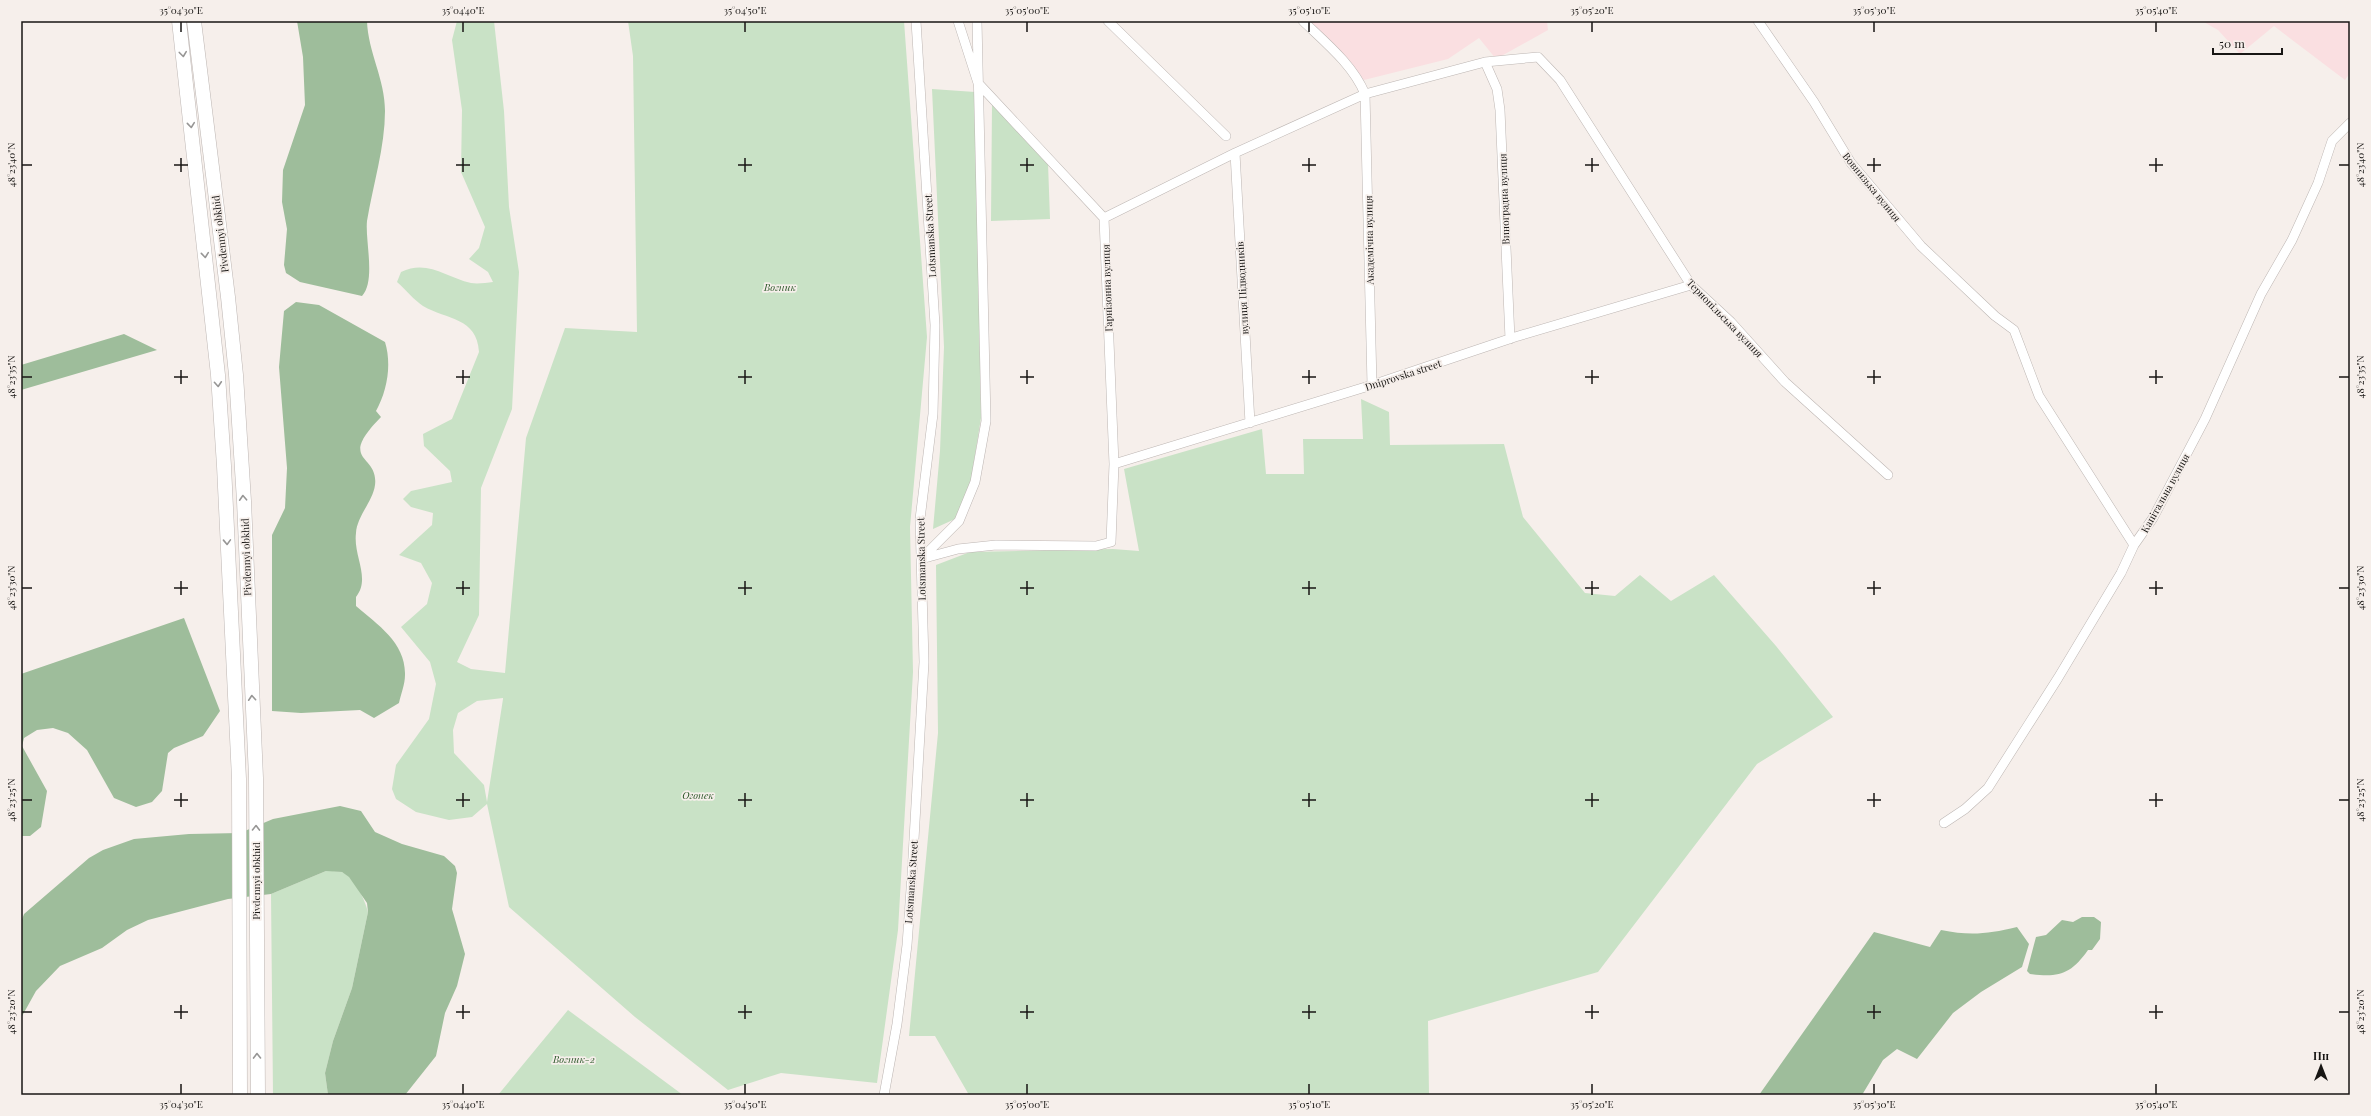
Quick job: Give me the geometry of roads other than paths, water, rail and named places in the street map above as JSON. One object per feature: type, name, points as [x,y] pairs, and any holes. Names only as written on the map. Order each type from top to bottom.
[{"type":"main road","name":"Pivdennyi obkhid","points":[[179,21],[218,374],[224,466],[239,779],[240,1095]]},
{"type":"main road","name":"Pivdennyi obkhid","points":[[194,21],[228,297],[236,375],[244,501],[256,778],[258,1095]]},
{"type":"street","name":"Lotsmanska Street","points":[[884,1095],[900,1001],[912,874],[924,662],[920,519],[933,414],[935,325],[916,21]]},
{"type":"street","points":[[958,21],[978,83],[1104,218],[1235,153],[1365,94],[1485,62]]},
{"type":"street","points":[[921,559],[959,521],[975,482],[986,421],[977,21]]},
{"type":"street","points":[[1108,21],[1226,136]]},
{"type":"street","points":[[1303,21],[1347,64],[1360,81],[1365,94]]},
{"type":"street","name":"Вовнизька вулиця","points":[[1758,21],[1814,102],[1851,164],[1921,246],[1995,316],[2014,330],[2039,396],[2134,546]]},
{"type":"street","name":"Тернопільська вулиця","points":[[1485,62],[1538,57],[1560,80],[1691,285],[1731,322],[1785,382],[1888,475]]},
{"type":"street","name":"Виноградна вулиця","points":[[1485,62],[1497,89],[1500,110],[1510,339]]},
{"type":"street","name":"Академічна вулиця","points":[[1365,94],[1372,386]]},
{"type":"street","name":"Капітальна вулиця","points":[[1944,823],[1965,809],[1988,788],[2058,678],[2121,573],[2134,546],[2153,518],[2204,419],[2261,294],[2292,240],[2318,183],[2332,141],[2350,123]]},
{"type":"street","name":"вулиця Підводників","points":[[1235,153],[1250,423]]},
{"type":"street","name":"Гарнізонна вулиця","points":[[921,559],[958,549],[996,545],[1096,546],[1111,542],[1114,464],[1104,218]]},
{"type":"street","name":"Dniprovska street","points":[[1114,464],[1372,386],[1510,339],[1691,285]]},
{"type":"park label","name":"Вогник","points":[[780,287]]},
{"type":"park label","name":"Огонек","points":[[698,795]]},
{"type":"park label","name":"Вогник-2","points":[[574,1059]]}]
